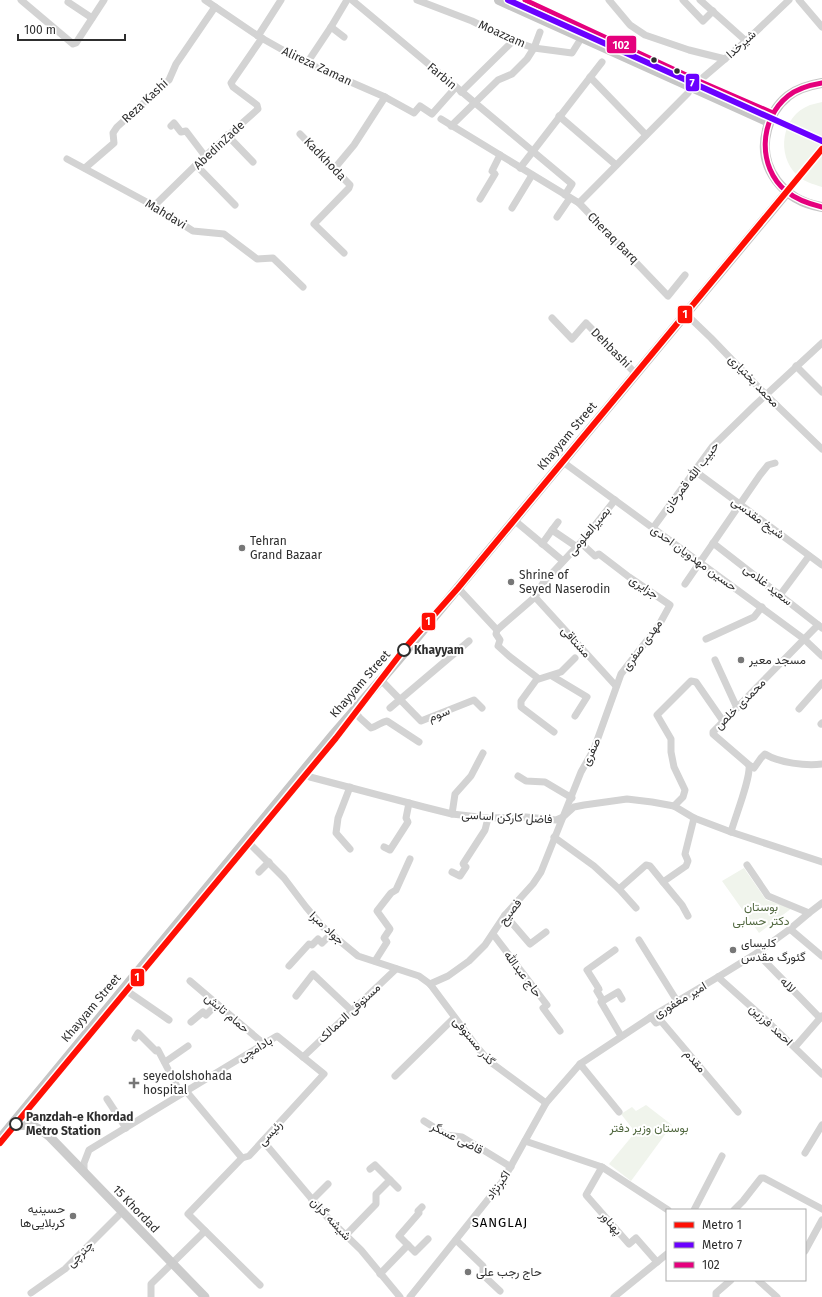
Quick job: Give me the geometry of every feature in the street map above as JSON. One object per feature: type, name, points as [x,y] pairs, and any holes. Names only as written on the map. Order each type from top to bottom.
[{"type":"main road","points":[[499,0],[582,37],[690,90],[769,122]]},
{"type":"main road","points":[[822,83],[806,86],[788,96],[780,104],[769,122],[765,137],[765,152],[769,168],[776,181],[795,198],[808,204],[822,207]]},
{"type":"main road","name":"Khayyam Street","points":[[0,1139],[354,711],[787,192]]},
{"type":"main road","name":"15 Khordad","points":[[10,1127],[32,1125],[50,1137],[205,1297]]},
{"type":"street","points":[[21,0],[73,44],[75,44],[104,0]]},
{"type":"street","name":"Alireza Zaman","points":[[205,0],[260,37],[307,63],[384,97],[414,113],[420,106],[432,114],[459,90]]},
{"type":"street","points":[[260,37],[281,0]]},
{"type":"street","points":[[307,63],[347,0]]},
{"type":"street","name":"Farbin","points":[[352,0],[572,184],[567,196]]},
{"type":"street","name":"Moazzam","points":[[417,0],[472,20],[513,41],[534,48],[572,53],[582,37]]},
{"type":"street","points":[[609,0],[630,25],[645,35],[689,50],[725,59]]},
{"type":"street","points":[[683,0],[703,21],[713,11]]},
{"type":"street","points":[[700,0],[746,41]]},
{"type":"street","name":"شیرخدا","points":[[690,90],[746,41],[789,0]]},
{"type":"street","points":[[799,0],[822,27]]},
{"type":"street","points":[[68,2],[92,18]]},
{"type":"street","name":"Reza Kashi","points":[[85,168],[114,143],[112,133],[117,127],[169,80],[176,64],[215,7]]},
{"type":"street","points":[[331,27],[344,37]]},
{"type":"street","points":[[451,126],[498,80],[512,74],[527,59],[534,48],[540,32]]},
{"type":"street","name":"AbedinZade","points":[[154,206],[205,156],[258,109],[258,107],[231,85],[231,83],[260,37]]},
{"type":"street","points":[[459,90],[513,41]]},
{"type":"street","points":[[520,168],[602,62]]},
{"type":"street","points":[[590,77],[646,135]]},
{"type":"street","name":"Cheraq Barq","points":[[685,275],[668,296],[579,204],[690,90]]},
{"type":"street","points":[[334,169],[354,145],[384,97]]},
{"type":"street","points":[[559,116],[616,165]]},
{"type":"street","points":[[441,119],[579,204]]},
{"type":"street","points":[[175,122],[181,132],[186,131],[205,156]]},
{"type":"street","name":"Kadkhoda","points":[[300,134],[350,186],[314,224],[344,253]]},
{"type":"street","points":[[227,136],[253,162]]},
{"type":"street","points":[[480,199],[495,174],[492,171],[500,156]]},
{"type":"street","name":"Mahdavi","points":[[67,159],[154,206],[193,231],[224,234],[257,259],[273,258],[304,287]]},
{"type":"street","points":[[196,165],[235,205]]},
{"type":"street","points":[[512,208],[532,175]]},
{"type":"street","points":[[557,217],[567,196]]},
{"type":"street","name":"محمد بختیاری","points":[[686,314],[822,450]]},
{"type":"street","name":"Dehbashi","points":[[552,318],[572,339],[586,323],[636,374]]},
{"type":"street","name":"حبیب الله قمرخان","points":[[653,528],[712,447],[822,343]]},
{"type":"street","points":[[796,366],[822,392]]},
{"type":"street","name":"حسین مهدویان احدی","points":[[563,462],[804,639],[822,656]]},
{"type":"street","points":[[685,584],[768,466],[775,463]]},
{"type":"street","name":"شیخ مقدسی","points":[[695,471],[822,565]]},
{"type":"street","name":"بصیرالعلومی","points":[[497,630],[535,597],[542,583],[579,545],[615,500]]},
{"type":"street","points":[[514,520],[563,561]]},
{"type":"street","points":[[542,544],[558,522]]},
{"type":"street","name":"جزایری","points":[[552,530],[595,556],[599,554],[670,605]]},
{"type":"street","name":"سعید غلامی","points":[[713,543],[820,626]]},
{"type":"street","points":[[780,595],[809,556]]},
{"type":"street","points":[[458,588],[497,630],[496,634],[500,640],[498,646],[537,679],[543,679],[561,672],[575,658]]},
{"type":"street","name":"مشتاقی","points":[[535,597],[616,686]]},
{"type":"street","name":"مهدی صفری","points":[[616,686],[621,674],[659,625],[670,605]]},
{"type":"street","points":[[706,639],[754,617],[762,608]]},
{"type":"street","name":"محمدی خلص","points":[[749,765],[713,734],[714,730],[804,639],[820,626]]},
{"type":"street","points":[[390,708],[469,641]]},
{"type":"street","points":[[715,660],[737,708]]},
{"type":"street","points":[[552,676],[587,697],[575,716]]},
{"type":"street","points":[[537,679],[521,701],[521,707],[554,732]]},
{"type":"street","points":[[381,680],[400,700]]},
{"type":"street","points":[[674,806],[683,797],[685,790],[674,767],[671,752],[671,739],[657,715],[675,698],[688,682],[691,681],[696,682],[723,721]]},
{"type":"street","points":[[799,709],[822,683]]},
{"type":"street","name":"صفری","points":[[563,817],[582,772],[594,749],[616,686]]},
{"type":"street","name":"سوم","points":[[400,700],[421,721],[474,700],[482,708]]},
{"type":"street","points":[[354,711],[371,728],[387,721],[419,742]]},
{"type":"street","points":[[452,814],[455,794],[471,776],[483,753]]},
{"type":"street","points":[[749,765],[754,768],[765,754],[773,759],[812,765],[822,764]]},
{"type":"street","points":[[731,832],[746,785],[750,770],[749,765]]},
{"type":"street","name":"فاضل کارکن اساسی","points":[[303,773],[310,777],[452,814],[488,818],[526,817],[556,820],[563,817],[574,807],[627,799],[637,799],[674,806],[694,818],[731,832],[822,862]]},
{"type":"street","points":[[518,776],[526,780],[545,782],[572,798]]},
{"type":"street","points":[[350,787],[338,818],[336,833],[350,849]]},
{"type":"street","points":[[384,846],[390,850],[408,822],[406,818],[409,803]]},
{"type":"street","name":"فصیح","points":[[430,984],[448,976],[469,961],[485,945],[505,915],[533,884],[541,872],[563,817]]},
{"type":"street","points":[[452,872],[460,876],[466,867],[463,864],[485,830],[488,818]]},
{"type":"street","points":[[664,882],[688,863],[685,854],[694,818]]},
{"type":"street","points":[[554,837],[587,860],[619,889],[636,908]]},
{"type":"street","name":"جواد مبرا","points":[[247,841],[284,878],[306,908],[331,934],[358,956],[419,976],[430,984]]},
{"type":"street","points":[[375,961],[388,942],[384,938],[390,929],[377,911],[396,890],[410,859]]},
{"type":"street","points":[[259,872],[269,862]]},
{"type":"street","points":[[619,889],[646,865],[650,866],[682,905],[688,916]]},
{"type":"street","points":[[747,865],[768,896],[809,913]]},
{"type":"street","name":"امیر مغفوری","points":[[546,1104],[580,1064],[651,1017],[757,953],[822,903]]},
{"type":"street","points":[[505,915],[530,944],[546,932]]},
{"type":"street","points":[[790,929],[822,956]]},
{"type":"street","points":[[289,966],[309,944],[312,945],[318,938],[322,943],[331,934]]},
{"type":"street","name":"حاج عبدالله","points":[[493,934],[547,1005],[542,1008],[560,1031]]},
{"type":"street","points":[[639,940],[677,1001]]},
{"type":"street","points":[[615,950],[587,970],[599,989],[597,991],[621,1036]]},
{"type":"street","name":"لاله","points":[[757,953],[821,1017]]},
{"type":"street","name":"مستوفی الممالک","points":[[303,1057],[396,969]]},
{"type":"street","points":[[296,996],[313,974],[352,1010]]},
{"type":"street","name":"احمد فرزین","points":[[718,977],[822,1074]]},
{"type":"street","name":"حمام تابش","points":[[190,981],[264,1044]]},
{"type":"street","name":"گذر مستوفی","points":[[430,984],[454,1018],[489,1061],[546,1104]]},
{"type":"street","points":[[124,988],[168,1020]]},
{"type":"street","points":[[602,1001],[618,992],[622,999]]},
{"type":"street","points":[[192,1022],[203,1012],[206,1015],[217,1004]]},
{"type":"street","name":"مقدم","points":[[651,1017],[656,1023],[661,1021],[738,1112]]},
{"type":"street","points":[[794,1047],[821,1017]]},
{"type":"street","points":[[395,1076],[454,1018]]},
{"type":"street","points":[[137,1035],[156,1052],[158,1050],[161,1060],[183,1093],[242,1158]]},
{"type":"street","name":"بادامچی","points":[[84,1172],[84,1163],[89,1150],[277,1036]]},
{"type":"street","name":"رئیسی","points":[[260,1285],[188,1214],[242,1158],[249,1156],[324,1074],[277,1036]]},
{"type":"street","points":[[161,1060],[188,1046]]},
{"type":"street","points":[[580,1064],[619,1112]]},
{"type":"street","points":[[107,1099],[126,1128]]},
{"type":"street","name":"اکبرنژاد","points":[[410,1297],[502,1182],[546,1104]]},
{"type":"street","name":"قاضی عسگر","points":[[424,1121],[446,1135],[462,1137],[510,1167]]},
{"type":"street","points":[[804,1153],[822,1125]]},
{"type":"street","name":"شیشه گران","points":[[263,1141],[312,1200],[345,1236],[361,1250],[400,1297]]},
{"type":"street","points":[[525,1141],[602,1167],[666,1209]]},
{"type":"street","points":[[695,1209],[722,1156]]},
{"type":"street","points":[[370,1169],[375,1165],[398,1188]]},
{"type":"street","name":"پهناور","points":[[602,1167],[586,1195],[629,1244],[636,1238],[657,1262]]},
{"type":"street","points":[[735,1209],[761,1178],[764,1178],[822,1209]]},
{"type":"street","points":[[345,1236],[376,1204],[376,1194],[390,1180]]},
{"type":"street","points":[[312,1200],[328,1184]]},
{"type":"street","points":[[422,1207],[418,1211],[419,1213],[398,1236],[415,1252],[428,1239]]},
{"type":"street","name":"چترچی","points":[[34,1294],[65,1269],[122,1212]]},
{"type":"street","points":[[806,1249],[822,1220]]},
{"type":"street","points":[[152,1297],[151,1284],[205,1232]]},
{"type":"street","points":[[456,1240],[484,1267],[482,1273],[500,1291]]},
{"type":"street","points":[[380,1274],[408,1245]]},
{"type":"street","points":[[614,1297],[666,1255]]},
{"type":"street","points":[[716,1297],[716,1293],[729,1281]]},
{"type":"street","points":[[759,1281],[777,1297]]},
{"type":"green space","points":[[822,102],[822,187],[812,184],[797,175],[790,167],[784,147],[788,127],[793,118],[800,110],[810,105]]},
{"type":"green space","name":"بوستان دکتر حسابی","points":[[744,868],[766,900],[792,908],[759,933],[722,881]]},
{"type":"green space","name":"بوستان وزیر دفتر","points":[[646,1105],[672,1125],[631,1181],[609,1164],[633,1135],[632,1128],[621,1114],[632,1107],[636,1111]]},
{"type":"metro line","name":"7","points":[[508,0],[822,141]]},
{"type":"metro line","name":"1","points":[[0,1143],[336,738],[405,648],[458,588],[822,149]]},
{"type":"transit line","name":"102","points":[[525,0],[699,81],[773,113]]},
{"type":"transit line","name":"102","points":[[822,83],[796,91],[788,96],[778,106],[771,117],[765,143],[766,156],[770,169],[777,181],[794,197],[822,207]]},
{"type":"place","name":"Tehran Grand Bazaar","points":[[242,548]]},
{"type":"place","name":"Shrine of Seyed Naserodin","points":[[511,582]]},
{"type":"place","name":"Khayyam","points":[[404,650]]},
{"type":"place","name":"مسجد معیر","points":[[741,660]]},
{"type":"place","name":"کلیسای گئورگ مقدس","points":[[733,950]]},
{"type":"place","name":"seyedolshohada hospital","points":[[134,1083]]},
{"type":"place","name":"Panzdah-e Khordad Metro Station","points":[[16,1124]]},
{"type":"place","name":"حسینیه کربلایی‌ها","points":[[73,1216]]},
{"type":"place","name":"حاج رجب علی","points":[[468,1272]]},
{"type":"district","name":"SANGLAJ","points":[[500,1222]]}]
